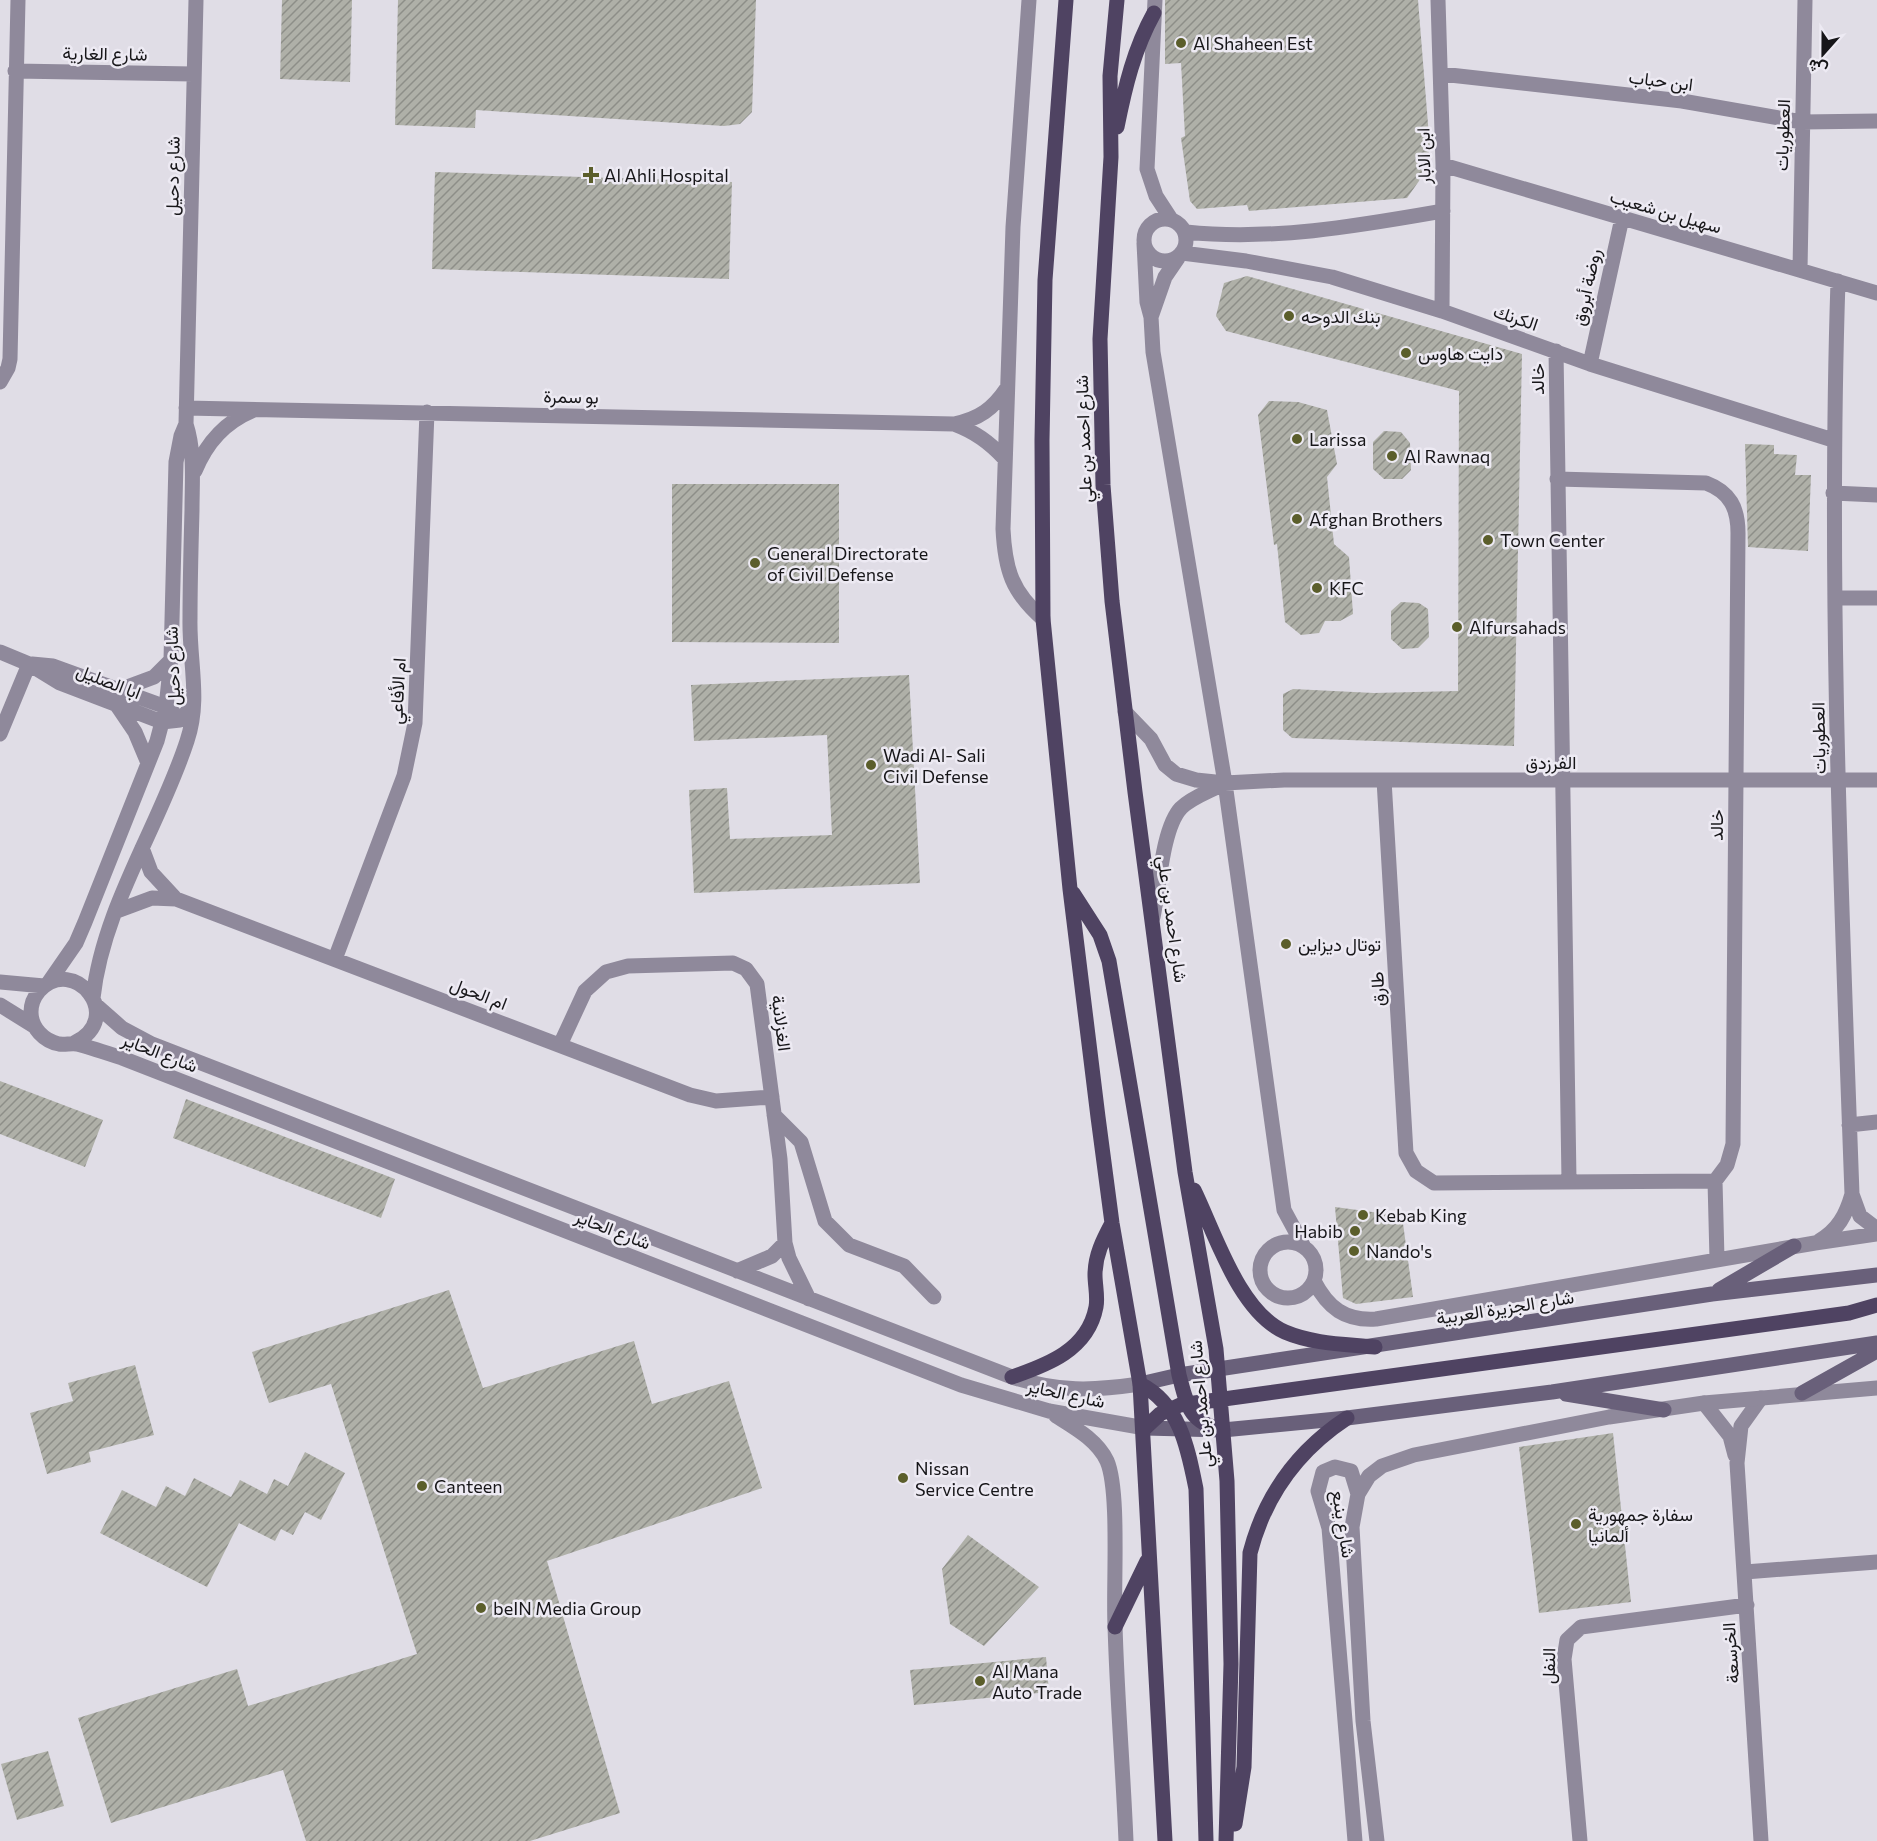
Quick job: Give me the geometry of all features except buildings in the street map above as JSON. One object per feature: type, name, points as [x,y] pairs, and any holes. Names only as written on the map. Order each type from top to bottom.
[{"type":"main road","name":"شارع احمد بن علي","points":[[1066,0],[1045,280],[1042,440],[1043,620],[1070,889],[1112,1223],[1140,1384],[1145,1428],[1149,1558],[1165,1841]]},
{"type":"main road","name":"شارع احمد بن علي","points":[[1117,0],[1110,76],[1111,157],[1100,339],[1103,485],[1112,601],[1125,712],[1154,917],[1185,1172],[1218,1370],[1224,1430],[1231,1664],[1228,1841]]},
{"type":"main road","points":[[1111,157],[1129,73],[1155,6]]},
{"type":"main road","points":[[1070,889],[1100,935],[1109,961],[1186,1405],[1197,1419],[1224,1430]]},
{"type":"main road","points":[[1185,1172],[1241,1289],[1254,1309],[1283,1331],[1313,1341],[1376,1347]]},
{"type":"main road","points":[[1012,1377],[1048,1364],[1076,1345],[1091,1321],[1096,1307],[1096,1258],[1112,1223]]},
{"type":"main road","points":[[1712,1294],[1794,1246]]},
{"type":"main road","name":"شارع الجزيرة العربية","points":[[1140,1384],[1179,1375],[1376,1347],[1712,1294],[1877,1275]]},
{"type":"main road","points":[[1145,1428],[1170,1408],[1186,1405],[1849,1313],[1877,1305]]},
{"type":"main road","points":[[1145,1428],[1224,1430],[1347,1418],[1552,1392],[1877,1343]]},
{"type":"main road","points":[[1802,1393],[1877,1351]]},
{"type":"main road","points":[[1140,1384],[1156,1393],[1170,1408],[1180,1430],[1196,1489],[1206,1841]]},
{"type":"main road","points":[[1552,1392],[1664,1410]]},
{"type":"main road","points":[[1228,1841],[1237,1813],[1244,1767],[1250,1553],[1258,1523],[1281,1481],[1298,1458],[1347,1418]]},
{"type":"main road","points":[[1115,1627],[1149,1558]]},
{"type":"street","points":[[0,382],[10,359],[18,0]]},
{"type":"street","name":"شارع دحيل","points":[[95,1001],[97,970],[117,911],[188,738],[194,703],[195,688],[190,635],[192,448],[186,416],[195,0]]},
{"type":"street","points":[[1029,0],[1013,227],[1003,529],[1011,581],[1043,620]]},
{"type":"street","name":"ابن الابار","points":[[1438,0],[1443,165],[1442,311]]},
{"type":"street","name":"العطوريات","points":[[1800,270],[1805,0]]},
{"type":"street","points":[[1155,6],[1147,169],[1156,196],[1171,219],[1186,232],[1223,236],[1294,234],[1353,227],[1443,211]]},
{"type":"street","name":"شارع الغارية","points":[[15,71],[194,74]]},
{"type":"street","name":"ابن حباب","points":[[1441,74],[1682,101],[1802,122],[1877,121]]},
{"type":"street","name":"سهيل بن شعيب","points":[[1443,165],[1877,293]]},
{"type":"street","name":"روضة أبروق","points":[[1590,364],[1622,218]]},
{"type":"street","points":[[1171,219],[1157,220],[1151,224],[1144,236],[1146,302],[1151,317],[1153,352],[1225,783],[1284,1210],[1276,1244]]},
{"type":"street","points":[[1151,317],[1166,277],[1186,243],[1186,232]]},
{"type":"street","points":[[1144,243],[1154,258],[1166,261],[1180,256]]},
{"type":"street","name":"الكرنك","points":[[1180,256],[1256,262],[1332,277],[1442,311],[1590,364],[1833,440]]},
{"type":"street","name":"العطوريات","points":[[1838,281],[1833,493],[1849,1125],[1852,1194],[1860,1216],[1877,1229]]},
{"type":"street","name":"خالد","points":[[1556,351],[1569,1180]]},
{"type":"street","name":"بو سمرة","points":[[186,416],[256,410],[954,424],[986,413],[998,402],[1007,388]]},
{"type":"street","points":[[192,479],[214,437],[233,421],[256,410]]},
{"type":"street","name":"ام الأفاعي","points":[[334,959],[404,776],[411,750],[417,696],[427,412]]},
{"type":"street","name":"شارع دحيل","points":[[47,984],[76,943],[148,763],[164,715],[171,660],[176,462],[186,416]]},
{"type":"street","name":"بو سمرة","points":[[954,424],[974,432],[990,443],[1004,458]]},
{"type":"street","name":"خالد","points":[[1557,479],[1706,483],[1722,489],[1735,506],[1738,520],[1732,1144],[1728,1165],[1715,1181]]},
{"type":"street","points":[[1833,493],[1877,495]]},
{"type":"street","points":[[1835,598],[1877,598]]},
{"type":"street","name":"ابا الصليل","points":[[0,652],[29,664],[60,683],[118,697],[180,720],[188,738]]},
{"type":"street","points":[[148,763],[118,697],[154,677],[171,660]]},
{"type":"street","points":[[0,734],[29,664]]},
{"type":"street","points":[[180,720],[194,703]]},
{"type":"street","name":"الفرزدق","points":[[1125,712],[1151,739],[1169,770],[1186,778],[1225,783],[1384,780],[1736,782],[1877,780]]},
{"type":"street","name":"طارق","points":[[1384,780],[1406,1153],[1416,1171],[1434,1183],[1569,1180]]},
{"type":"street","name":"الفرزدق","points":[[1154,917],[1169,834],[1177,813],[1189,802],[1225,783]]},
{"type":"street","name":"ام الحول","points":[[142,848],[151,872],[162,887],[176,899]]},
{"type":"street","name":"ام الحول","points":[[117,911],[152,898],[176,899],[703,1098],[730,1101],[772,1097]]},
{"type":"street","name":"الغزلانية","points":[[560,1045],[585,992],[606,972],[628,966],[733,963],[746,969],[757,984],[772,1097],[785,1219],[785,1243],[789,1258],[809,1299]]},
{"type":"street","points":[[0,982],[47,984],[69,980],[87,989],[95,1001],[94,1024],[89,1032],[74,1043],[53,1042],[39,1033],[34,1026],[0,1005]]},
{"type":"street","points":[[34,1026],[33,1003],[47,984]]},
{"type":"street","name":"شارع الحاير","points":[[95,1001],[122,1028],[152,1044],[1012,1377],[1036,1384],[1081,1391],[1140,1384]]},
{"type":"street","name":"شارع الحاير","points":[[74,1043],[122,1058],[929,1373],[1049,1411],[1145,1428]]},
{"type":"street","points":[[774,1116],[801,1142],[825,1221],[849,1245],[904,1266],[934,1297]]},
{"type":"street","points":[[1849,1125],[1877,1122]]},
{"type":"street","points":[[1569,1180],[1715,1181],[1717,1259]]},
{"type":"street","name":"العطوريات","points":[[1815,1243],[1836,1229],[1844,1219],[1852,1194]]},
{"type":"street","points":[[1284,1210],[1315,1261],[1314,1281],[1305,1293],[1288,1299],[1279,1298],[1265,1288],[1259,1272],[1263,1255],[1276,1244],[1285,1242],[1304,1246]]},
{"type":"street","name":"شارع الجزيرة العربية","points":[[1314,1281],[1332,1308],[1345,1316],[1368,1319],[1794,1246],[1877,1234]]},
{"type":"street","points":[[737,1271],[772,1256],[785,1243]]},
{"type":"street","points":[[1358,1494],[1369,1476],[1382,1466],[1414,1455],[1610,1417],[1704,1403],[1802,1393],[1833,1394],[1877,1388]]},
{"type":"street","name":"الخرسعة","points":[[1737,1463],[1741,1426],[1761,1398]]},
{"type":"street","name":"الخرسعة","points":[[1704,1403],[1730,1436],[1737,1463],[1761,1841]]},
{"type":"street","points":[[1049,1411],[1083,1433],[1101,1451],[1108,1464],[1113,1489],[1115,1627],[1126,1841]]},
{"type":"street","name":"شارع ينبع","points":[[1355,1841],[1329,1528],[1318,1491],[1320,1475],[1331,1467],[1350,1470],[1354,1475],[1358,1494],[1352,1518],[1353,1558],[1366,1749],[1377,1841]]},
{"type":"street","points":[[1745,1572],[1877,1562]]},
{"type":"street","name":"النفل","points":[[1580,1841],[1564,1659],[1567,1640],[1581,1627],[1747,1605]]},
{"type":"place","name":"Al Shaheen Est","points":[[1181,43]]},
{"type":"place","name":"Al Ahli Hospital","points":[[591,175]]},
{"type":"place","name":"بنك الدوحه","points":[[1289,316]]},
{"type":"place","name":"دايت هاوس","points":[[1406,353]]},
{"type":"place","name":"Larissa","points":[[1297,439]]},
{"type":"place","name":"Al Rawnaq","points":[[1392,456]]},
{"type":"place","name":"Afghan Brothers","points":[[1297,519]]},
{"type":"place","name":"Town Center","points":[[1488,540]]},
{"type":"place","name":"General Directorate of Civil Defense","points":[[755,563]]},
{"type":"place","name":"KFC","points":[[1317,588]]},
{"type":"place","name":"Alfursahads","points":[[1457,627]]},
{"type":"place","name":"Wadi Al- Sali Civil Defense","points":[[871,765]]},
{"type":"place","name":"توتال ديزاين","points":[[1286,944]]},
{"type":"place","name":"Kebab King","points":[[1363,1215]]},
{"type":"place","name":"Habib","points":[[1355,1231]]},
{"type":"place","name":"Nando's","points":[[1354,1251]]},
{"type":"place","name":"Nissan Service Centre","points":[[903,1478]]},
{"type":"place","name":"Canteen","points":[[422,1486]]},
{"type":"place","name":"سفارة جمهورية ألمانيا","points":[[1576,1524]]},
{"type":"place","name":"beIN Media Group","points":[[481,1608]]},
{"type":"place","name":"Al Mana Auto Trade","points":[[980,1681]]}]
